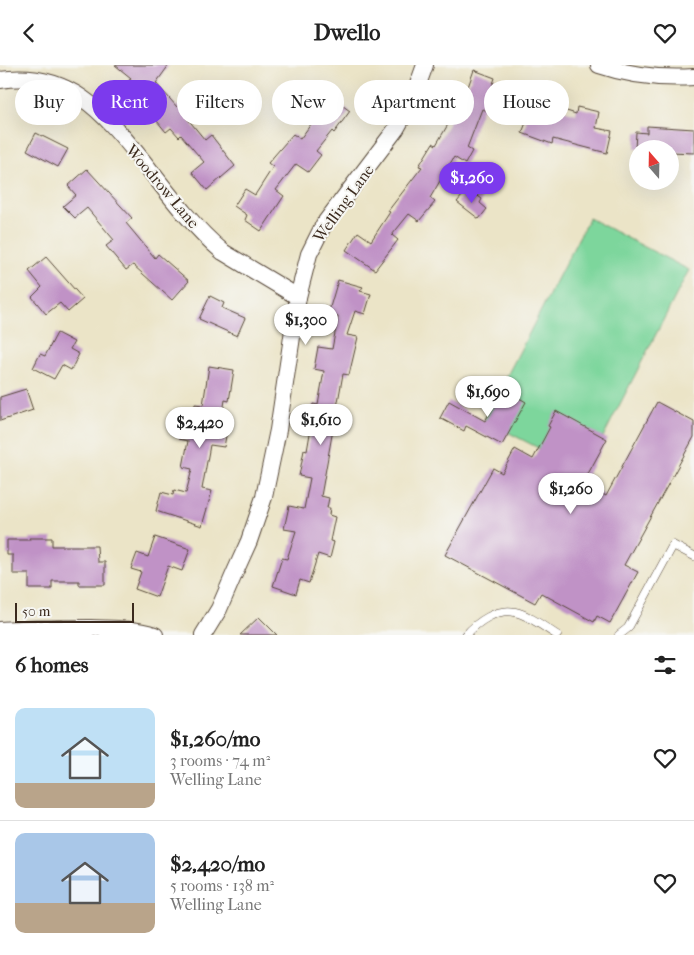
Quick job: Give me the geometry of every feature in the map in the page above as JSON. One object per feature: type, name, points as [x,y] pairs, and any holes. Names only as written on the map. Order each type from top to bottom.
[{"type":"street","name":"Welling Lane","points":[[203,635],[219,609],[249,541],[264,497],[278,430],[298,297],[308,255],[324,224],[396,129],[412,101],[425,65]]},
{"type":"street","points":[[598,65],[642,75],[694,77]]},
{"type":"street","name":"Woodrow Lane","points":[[0,80],[32,78],[63,88],[93,105],[112,123],[194,223],[213,243],[223,252],[298,297]]},
{"type":"street","points":[[0,630],[57,628],[122,629],[140,630],[155,635]]},
{"type":"lane","points":[[619,635],[628,628],[673,545],[694,556]]},
{"type":"lane","points":[[466,635],[474,625],[483,619],[504,612],[514,612],[543,626],[556,635]]},
{"type":"green space","points":[[589,218],[689,270],[585,472],[484,420]]},
{"type":"building","points":[[115,65],[169,65],[158,80],[130,80],[131,78]]},
{"type":"building","points":[[474,70],[495,78],[494,80],[484,80],[484,110],[482,109],[467,148],[472,151],[465,164],[454,157],[430,198],[435,202],[419,221],[409,214],[392,235],[398,240],[375,270],[346,250],[358,232],[371,241],[390,212],[388,211],[422,167],[419,166],[433,143],[436,145],[448,125],[474,125],[474,80],[470,80]]},
{"type":"building","points":[[167,96],[177,107],[177,125],[193,125],[205,140],[211,135],[235,166],[207,190],[192,172],[204,162],[181,135],[179,137],[171,128],[166,132],[160,125],[167,125]]},
{"type":"building","points":[[344,107],[350,111],[344,119]]},
{"type":"building","points":[[577,107],[599,112],[596,128],[612,131],[607,153],[553,139],[552,144],[522,133],[525,125],[569,125],[569,112],[576,114]]},
{"type":"building","points":[[310,125],[340,125],[334,133],[332,131],[316,151],[321,155],[308,172],[296,164],[276,190],[284,196],[261,231],[245,220],[247,215],[234,206],[245,189],[255,195],[273,167],[268,163],[293,134],[300,139]]},
{"type":"building","points":[[647,126],[694,129],[694,153],[679,152],[679,140],[636,140],[636,132],[647,133]]},
{"type":"building","points":[[36,133],[68,149],[58,167],[27,150]]},
{"type":"building","points":[[87,169],[132,218],[126,223],[155,258],[158,254],[189,281],[172,300],[133,265],[126,270],[106,246],[114,240],[87,208],[75,218],[63,206],[76,195],[68,186]]},
{"type":"building","points":[[468,189],[482,199],[480,203],[487,209],[479,219],[457,202]]},
{"type":"building","points":[[46,257],[83,299],[68,312],[60,303],[46,314],[32,297],[42,287],[29,271]]},
{"type":"building","points":[[338,280],[363,287],[360,291],[371,294],[365,314],[355,311],[347,335],[358,337],[349,375],[343,374],[321,496],[329,498],[327,508],[330,508],[329,515],[335,517],[330,541],[334,542],[330,558],[318,554],[309,583],[300,580],[296,594],[273,586],[282,558],[287,559],[296,531],[284,529],[289,506],[304,509],[310,478],[299,476],[304,450],[307,451],[313,404],[318,405],[324,371],[314,369],[318,347],[332,349],[338,317],[328,314]]},
{"type":"building","points":[[210,296],[224,303],[222,308],[245,318],[237,336],[199,319]]},
{"type":"building","points":[[57,333],[74,342],[70,349],[79,354],[71,370],[62,365],[54,379],[33,368],[40,354],[45,356]]},
{"type":"building","points":[[209,366],[234,370],[229,401],[225,400],[221,424],[228,425],[224,447],[210,445],[202,489],[212,491],[202,526],[156,511],[161,492],[173,495],[174,490],[186,493],[192,469],[183,467],[188,441],[179,439],[183,417],[193,419],[195,404],[203,405]]},
{"type":"building","points":[[26,389],[33,410],[0,421],[0,397]]},
{"type":"building","points":[[504,389],[526,402],[502,445],[466,426],[464,431],[440,418],[449,401],[485,421]]},
{"type":"building","points":[[657,402],[694,422],[694,437],[624,565],[638,572],[610,623],[597,616],[594,622],[541,593],[535,603],[445,555],[493,468],[502,473],[515,449],[533,459],[550,427],[548,426],[556,411],[607,439],[583,483],[606,496]]},
{"type":"building","points":[[155,537],[190,549],[182,571],[168,566],[157,597],[135,589],[141,572],[131,569],[137,553],[148,557]]},
{"type":"building","points":[[29,538],[52,538],[52,546],[97,546],[98,562],[105,562],[105,585],[79,585],[79,581],[52,581],[52,589],[29,589],[29,574],[13,574],[13,555],[7,555],[7,540],[30,540]]},
{"type":"building","points":[[259,617],[277,635],[240,635]]}]
